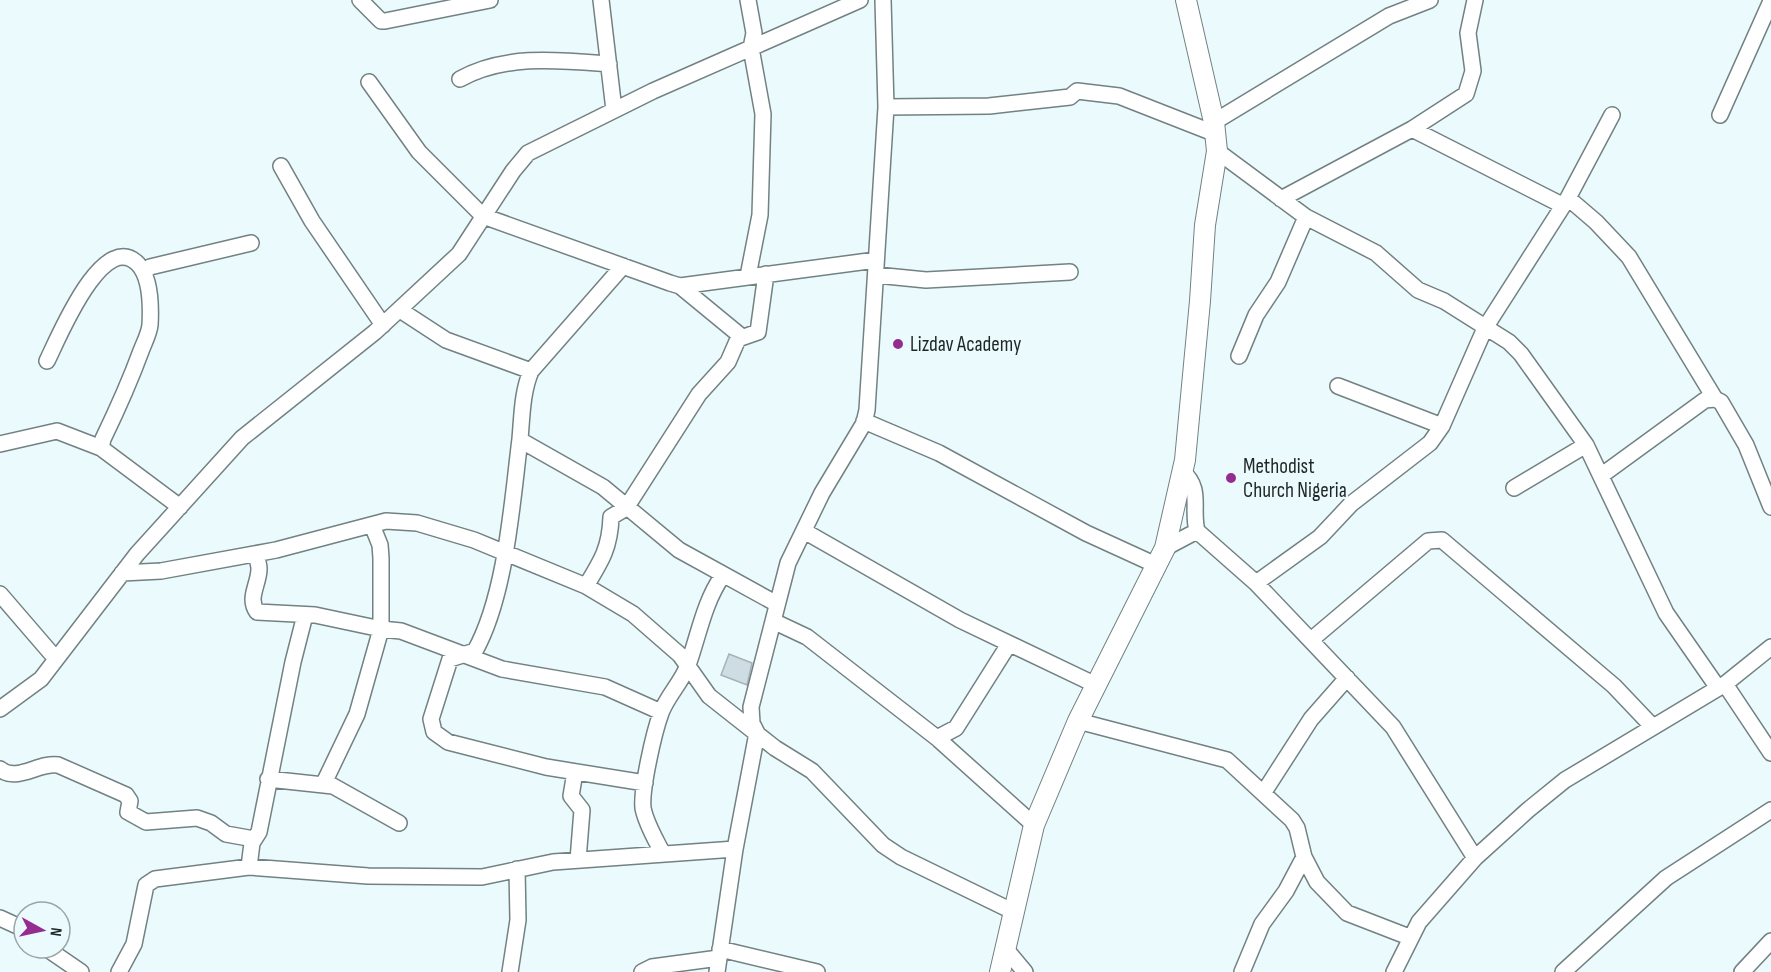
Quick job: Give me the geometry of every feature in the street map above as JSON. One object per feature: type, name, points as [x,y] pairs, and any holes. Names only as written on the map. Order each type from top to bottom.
[{"type":"street","points":[[360,0],[381,21],[386,21],[490,0]]},
{"type":"street","points":[[601,0],[614,110]]},
{"type":"street","points":[[747,0],[754,33],[751,48],[763,114],[760,215],[748,276]]},
{"type":"street","points":[[0,709],[41,679],[122,573],[242,438],[383,325],[459,254],[528,153],[614,110],[860,0]]},
{"type":"street","points":[[719,960],[735,849],[757,734],[752,723],[751,707],[777,604],[788,564],[822,493],[864,421],[869,399],[886,107],[884,0]]},
{"type":"street","points":[[1000,972],[1012,911],[1034,825],[1078,721],[1160,557],[1182,471],[1200,302],[1205,225],[1216,136],[1186,0]]},
{"type":"street","points":[[1216,136],[1389,16],[1430,0]]},
{"type":"street","points":[[1281,199],[1412,129],[1466,94],[1473,71],[1468,33],[1475,0]]},
{"type":"street","points":[[1720,115],[1771,1]]},
{"type":"street","points":[[460,79],[481,67],[537,60],[609,64]]},
{"type":"street","points":[[369,82],[419,152],[483,216],[680,286],[742,336],[755,334],[760,328],[766,274]]},
{"type":"street","points":[[886,107],[989,106],[1070,97],[1077,91],[1119,96],[1216,136],[1281,199],[1306,217],[1376,253],[1413,286],[1443,301],[1509,342],[1521,354],[1586,445],[1666,613],[1771,753]]},
{"type":"street","points":[[1256,583],[1320,537],[1351,504],[1410,461],[1430,443],[1442,426],[1485,328],[1565,202],[1612,115]]},
{"type":"street","points":[[1412,129],[1565,202],[1596,222],[1629,257],[1714,399]]},
{"type":"street","points":[[281,166],[312,221],[383,325]]},
{"type":"street","points":[[1239,357],[1256,315],[1278,282],[1306,217]]},
{"type":"street","points":[[144,272],[150,267],[251,243]]},
{"type":"street","points":[[47,361],[80,297],[108,260],[127,257],[137,263],[144,272],[149,295],[150,327],[129,384],[101,448]]},
{"type":"street","points":[[623,266],[531,371],[525,391],[505,552],[488,625],[475,651],[450,659],[431,719],[434,732],[448,742],[575,772],[645,783]]},
{"type":"street","points":[[680,286],[766,274],[876,267],[926,280],[1070,272]]},
{"type":"street","points":[[400,310],[446,340],[531,371]]},
{"type":"street","points":[[586,586],[610,541],[611,517],[626,508],[699,394],[728,362],[742,336]]},
{"type":"street","points":[[1338,386],[1442,426]]},
{"type":"street","points":[[1602,475],[1705,400],[1714,399],[1721,402],[1746,445],[1771,507]]},
{"type":"street","points":[[864,421],[939,453],[1086,533],[1160,557]]},
{"type":"street","points":[[0,444],[6,445],[57,431],[101,448],[180,507]]},
{"type":"street","points":[[520,440],[603,487],[679,550],[777,604]]},
{"type":"street","points":[[1514,488],[1586,445]]},
{"type":"street","points":[[1182,471],[1192,479],[1197,492],[1194,519],[1197,531],[1256,583],[1393,727],[1475,858]]},
{"type":"street","points":[[122,573],[161,571],[256,554],[387,521],[417,523],[474,540],[586,586],[633,614],[666,642],[688,666],[709,696],[775,748],[813,771],[883,845],[901,857],[1012,911]]},
{"type":"street","points":[[323,785],[357,714],[381,629],[380,545],[372,525]]},
{"type":"street","points":[[804,531],[960,620],[1096,685]]},
{"type":"street","points":[[1160,557],[1197,531]]},
{"type":"street","points":[[1311,640],[1428,541],[1442,540],[1614,686],[1652,726]]},
{"type":"street","points":[[256,554],[259,569],[253,594],[255,610],[267,615],[306,615],[401,631],[469,654],[502,669],[605,687],[661,712]]},
{"type":"street","points":[[663,854],[649,827],[643,807],[645,783],[661,712],[688,666],[699,626],[714,587],[723,575]]},
{"type":"street","points":[[0,594],[56,659]]},
{"type":"street","points":[[249,867],[254,839],[259,832],[268,779],[306,615]]},
{"type":"street","points":[[773,621],[807,637],[937,738],[1034,825]]},
{"type":"street","points":[[937,738],[956,728],[1009,644]]},
{"type":"street","points":[[1394,972],[1409,937],[1475,858],[1566,780],[1721,686],[1771,647]]},
{"type":"street","points":[[1264,792],[1311,719],[1347,678]]},
{"type":"street","points":[[1078,721],[1227,760],[1292,820],[1297,828],[1304,857],[1317,882],[1347,913],[1409,937]]},
{"type":"street","points":[[0,769],[5,773],[15,774],[49,764],[58,765],[129,796],[128,812],[141,821],[196,818],[211,823],[226,834],[254,839]]},
{"type":"street","points":[[575,772],[571,796],[582,810],[578,860]]},
{"type":"street","points":[[268,779],[323,785],[349,793],[399,823]]},
{"type":"street","points":[[1563,972],[1666,878],[1771,810]]},
{"type":"street","points":[[119,972],[134,944],[146,885],[155,879],[249,867],[368,876],[482,877],[578,860],[735,849]]},
{"type":"street","points":[[1242,972],[1262,924],[1286,891],[1304,857]]},
{"type":"street","points":[[510,972],[518,920],[517,869]]},
{"type":"street","points":[[1742,972],[1771,941]]},
{"type":"street","points":[[1005,948],[1025,972]]},
{"type":"street","points":[[51,972],[60,960]]},
{"type":"street","points":[[63,960],[81,972]]},
{"type":"street","points":[[642,972],[652,967],[719,960],[817,972]]},
{"type":"building","points":[[729,654],[752,663],[747,685],[721,675]]},
{"type":"place","name":"Lizdav Academy","points":[[898,344]]},
{"type":"place","name":"Methodist Church Nigeria","points":[[1231,478]]}]
